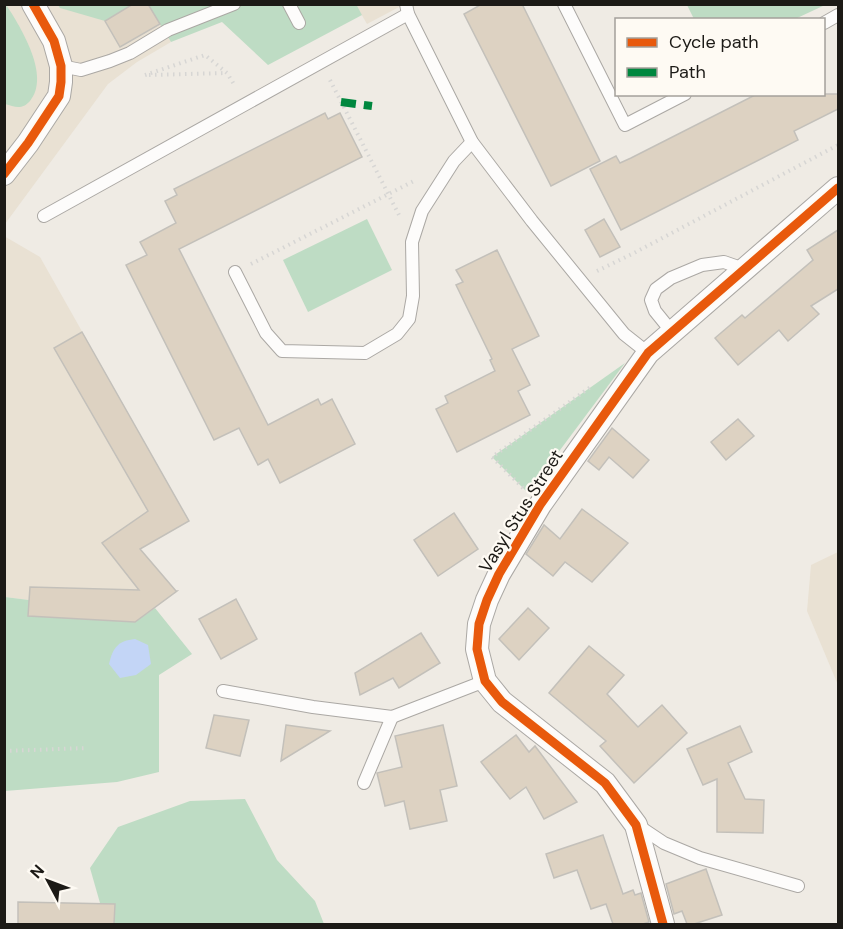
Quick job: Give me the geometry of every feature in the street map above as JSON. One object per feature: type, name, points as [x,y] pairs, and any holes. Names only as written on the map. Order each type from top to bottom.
[{"type":"street","points":[[4,174],[59,96],[62,82],[61,66],[54,41],[33,4]]},
{"type":"street","name":"Vasyl Stus Street","points":[[663,924],[636,825],[605,783],[502,702],[485,681],[477,649],[479,624],[499,574],[540,505],[648,353],[838,188]]},
{"type":"lane","points":[[61,66],[81,70],[110,61],[130,53],[168,30],[234,4]]},
{"type":"lane","points":[[289,4],[299,23]]},
{"type":"lane","points":[[564,4],[625,125],[681,96]]},
{"type":"lane","points":[[44,216],[407,9],[472,141],[532,221],[624,334],[648,353]]},
{"type":"lane","points":[[235,272],[266,333],[282,351],[365,353],[397,334],[409,319],[413,296],[412,242],[422,211],[454,161],[472,141]]},
{"type":"lane","points":[[672,332],[655,311],[651,300],[656,289],[671,278],[702,265],[724,262],[744,269]]},
{"type":"lane","points":[[223,691],[313,707],[392,717],[485,681]]},
{"type":"lane","points":[[364,783],[392,717]]},
{"type":"lane","points":[[636,825],[664,843],[700,858],[798,886]]},
{"type":"path","points":[[205,55],[227,73],[169,74],[146,75],[205,55]]},
{"type":"path","points":[[235,272],[389,194],[341,102]]},
{"type":"path","points":[[580,279],[634,253],[838,145]]},
{"type":"path","points":[[540,505],[492,457],[596,382]]},
{"type":"path","points":[[4,751],[87,748]]},
{"type":"shaded area","points":[[400,4],[401,6],[367,24],[356,5]]},
{"type":"shaded area","points":[[5,5],[148,5],[171,42],[137,62],[108,84],[5,224]]},
{"type":"shaded area","points":[[4,236],[40,257],[189,521],[141,549],[177,592],[135,622],[28,616],[29,600],[5,597]]},
{"type":"shaded area","points":[[838,552],[838,685],[807,611],[811,565]]},
{"type":"green space","points":[[356,4],[362,15],[268,65],[222,22],[171,42],[148,5]]},
{"type":"green space","points":[[58,5],[133,5],[105,21],[60,8]]},
{"type":"green space","points":[[687,5],[825,5],[797,18],[694,18]]},
{"type":"green space","points":[[7,6],[26,39],[36,66],[36,91],[30,101],[21,107],[5,104],[4,7]]},
{"type":"green space","points":[[367,219],[392,270],[308,312],[283,260]]},
{"type":"green space","points":[[625,363],[528,493],[492,457]]},
{"type":"green space","points":[[5,597],[29,600],[29,616],[135,622],[155,608],[192,654],[159,675],[159,772],[117,782],[5,791]]},
{"type":"green space","points":[[245,799],[277,860],[315,901],[324,924],[106,924],[90,868],[118,827],[190,801]]},
{"type":"water","points":[[135,639],[148,645],[151,664],[136,675],[120,678],[109,664],[112,653],[120,643]]},
{"type":"building","points":[[133,4],[148,4],[160,24],[120,47],[105,21]]},
{"type":"building","points":[[482,4],[522,4],[600,161],[551,186],[464,14]]},
{"type":"building","points":[[838,94],[838,109],[794,131],[798,140],[621,230],[590,169],[616,156],[620,163],[753,96]]},
{"type":"building","points":[[325,113],[328,119],[340,113],[362,157],[179,249],[268,425],[318,399],[321,405],[332,399],[355,444],[280,483],[268,459],[258,465],[239,428],[214,440],[126,265],[147,255],[140,242],[176,223],[165,201],[177,195],[174,189]]},
{"type":"building","points":[[604,219],[620,247],[600,257],[585,230]]},
{"type":"building","points":[[838,230],[838,289],[811,306],[819,314],[788,341],[779,330],[738,365],[715,338],[742,315],[745,318],[813,260],[807,250]]},
{"type":"building","points":[[497,250],[539,336],[512,349],[530,385],[518,391],[530,415],[457,452],[436,409],[448,403],[445,396],[495,371],[490,360],[492,359],[456,285],[463,282],[456,270]]},
{"type":"building","points":[[82,332],[189,521],[140,549],[177,591],[135,622],[28,616],[30,587],[139,590],[102,543],[148,511],[54,348]]},
{"type":"building","points":[[738,419],[754,436],[726,460],[711,442]]},
{"type":"building","points":[[612,428],[649,460],[633,478],[609,457],[599,470],[588,461]]},
{"type":"building","points":[[582,509],[628,543],[592,582],[565,562],[553,576],[526,554],[544,525],[560,539]]},
{"type":"building","points":[[454,513],[478,549],[438,576],[414,540]]},
{"type":"building","points":[[236,599],[257,639],[221,659],[199,619]]},
{"type":"building","points":[[528,608],[549,628],[519,660],[499,639]]},
{"type":"building","points":[[421,633],[440,663],[399,688],[393,678],[360,695],[355,673]]},
{"type":"building","points":[[589,646],[624,675],[607,694],[638,727],[662,705],[687,733],[634,783],[600,746],[606,741],[549,693]]},
{"type":"building","points":[[214,715],[249,720],[240,756],[206,748]]},
{"type":"building","points":[[286,725],[330,731],[281,761]]},
{"type":"building","points":[[443,725],[457,786],[440,790],[447,821],[410,829],[404,801],[385,806],[377,773],[402,767],[395,736]]},
{"type":"building","points":[[740,726],[752,752],[728,763],[745,799],[764,800],[763,833],[717,832],[717,779],[703,785],[687,749]]},
{"type":"building","points":[[516,735],[529,752],[535,746],[577,802],[544,819],[526,787],[510,799],[481,762]]},
{"type":"building","points":[[603,835],[623,894],[633,890],[635,895],[641,893],[649,922],[613,924],[606,904],[591,909],[577,870],[554,878],[546,854]]},
{"type":"building","points":[[706,869],[722,915],[687,924],[682,911],[674,914],[666,884]]},
{"type":"building","points":[[18,902],[115,904],[114,924],[18,924]]},
{"type":"marked path","points":[[341,102],[372,106]]},
{"type":"cycle path","points":[[4,174],[59,96],[61,66],[54,41],[33,4]]},
{"type":"cycle path","points":[[663,924],[636,825],[605,783],[502,702],[485,681],[477,649],[479,624],[499,574],[540,505],[648,353],[838,188]]}]
